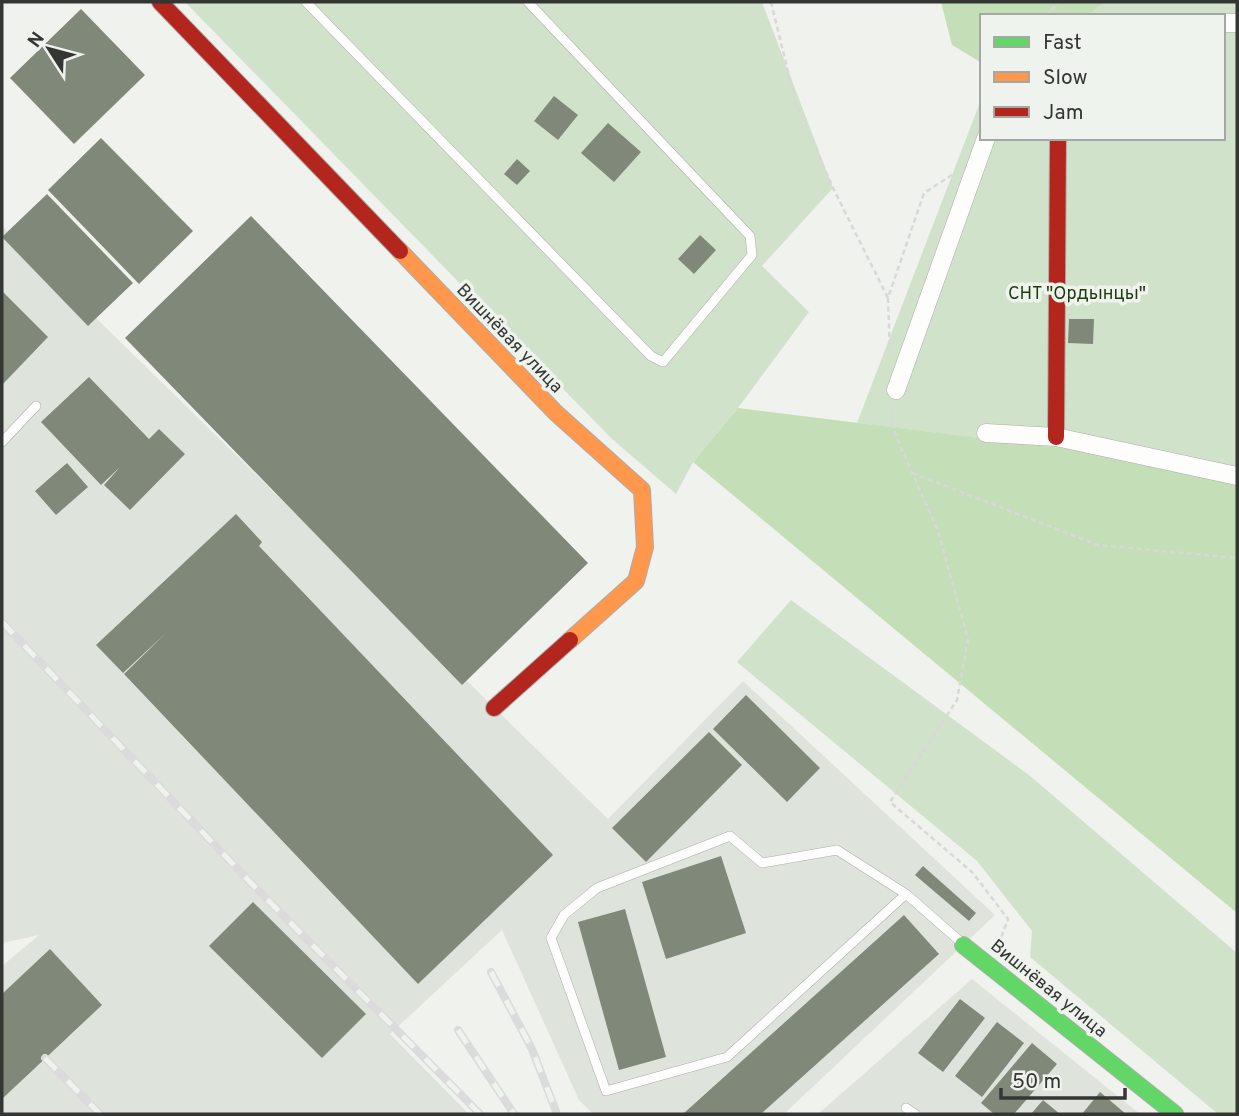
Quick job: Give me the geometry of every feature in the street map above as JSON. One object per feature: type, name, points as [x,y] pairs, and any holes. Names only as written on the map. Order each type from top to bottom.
[{"type":"street","name":"Вишнёвая улица","points":[[160,2],[556,413],[642,490],[645,547],[636,581],[494,708]]},
{"type":"street","points":[[894,396],[985,140]]},
{"type":"street","points":[[1056,437],[1058,140]]},
{"type":"street","points":[[986,433],[1056,437],[1237,476]]},
{"type":"street","name":"Вишнёвая улица","points":[[963,945],[1175,1114]]},
{"type":"lane","points":[[306,2],[651,356],[663,362],[752,255],[750,236],[528,2]]},
{"type":"lane","points":[[2,442],[36,406]]},
{"type":"lane","points":[[906,894],[727,1057],[606,1091],[551,938],[564,915],[597,888],[730,836],[762,863],[837,850],[906,894],[963,945]]},
{"type":"lane","points":[[906,1108],[915,1114]]},
{"type":"path","points":[[771,2],[796,104],[833,188],[888,298]]},
{"type":"path","points":[[1047,14],[1060,2]]},
{"type":"path","points":[[890,363],[888,298],[924,193],[956,172]]},
{"type":"path","points":[[894,396],[892,427],[937,531],[968,639],[957,700],[890,802],[972,872],[1008,919],[990,966]]},
{"type":"path","points":[[912,473],[1098,545],[1237,558]]},
{"type":"shaded area","points":[[2,226],[608,819],[743,681],[995,915],[784,1114],[593,1114],[579,1100],[502,930],[390,1034],[469,1114],[2,1114],[2,966],[39,935],[2,943]]},
{"type":"shaded area","points":[[972,979],[1140,1114],[818,1114]]},
{"type":"green space","points":[[185,2],[762,2],[833,188],[762,266],[809,312],[738,408],[693,462],[676,494],[611,438]]},
{"type":"green space","points":[[941,2],[1105,2],[1089,14],[980,14],[980,62],[952,45]]},
{"type":"green space","name":"СНТ \"Ордынцы\"","points":[[1069,2],[1237,2],[1237,470],[857,423],[980,102],[980,140],[1225,140],[1225,14],[1058,14]]},
{"type":"green space","points":[[738,408],[1237,470],[1237,913],[693,462]]},
{"type":"green space","points":[[791,600],[1029,775],[1237,953],[1237,1114],[1218,1114],[1030,957],[1032,931],[977,861],[737,662]]},
{"type":"building","points":[[81,9],[145,75],[74,144],[10,78]]},
{"type":"building","points":[[554,96],[578,115],[558,140],[534,121]]},
{"type":"building","points":[[608,123],[641,152],[614,182],[581,153]]},
{"type":"building","points":[[101,138],[193,231],[139,284],[48,190]]},
{"type":"building","points":[[517,159],[530,171],[517,185],[504,174]]},
{"type":"building","points":[[47,194],[133,283],[88,326],[2,237]]},
{"type":"building","points":[[251,216],[588,563],[462,685],[125,338]]},
{"type":"building","points":[[700,235],[716,250],[694,274],[678,259]]},
{"type":"building","points":[[2,291],[48,337],[2,385]]},
{"type":"building","points":[[1069,319],[1094,319],[1093,344],[1068,343]]},
{"type":"building","points":[[89,377],[149,439],[159,429],[185,454],[130,510],[104,485],[120,467],[101,485],[41,422]]},
{"type":"building","points":[[67,463],[88,487],[56,515],[35,491]]},
{"type":"building","points":[[236,514],[262,542],[259,546],[553,855],[418,984],[124,674],[166,633],[123,673],[96,645]]},
{"type":"building","points":[[746,695],[820,768],[787,802],[713,729]]},
{"type":"building","points":[[709,732],[742,765],[646,862],[612,828]]},
{"type":"building","points":[[721,856],[746,933],[666,959],[642,882]]},
{"type":"building","points":[[923,866],[976,913],[969,921],[915,875]]},
{"type":"building","points":[[253,902],[366,1014],[322,1058],[209,946]]},
{"type":"building","points":[[625,909],[666,1057],[619,1070],[578,922]]},
{"type":"building","points":[[904,915],[939,954],[761,1114],[683,1114]]},
{"type":"building","points":[[50,949],[102,1005],[2,1099],[2,994]]},
{"type":"building","points":[[960,999],[985,1018],[943,1072],[918,1053]]},
{"type":"building","points":[[997,1022],[1024,1043],[982,1097],[955,1076]]},
{"type":"building","points":[[1032,1043],[1057,1064],[1014,1114],[994,1114],[981,1103]]},
{"type":"building","points":[[1100,1092],[1126,1114],[1082,1114]]},
{"type":"building","points":[[1043,1100],[1060,1114],[1031,1114]]},
{"type":"railway","points":[[2,622],[250,882],[480,1114]]},
{"type":"railway","points":[[491,972],[532,1049],[557,1114]]},
{"type":"railway","points":[[458,1030],[514,1114]]},
{"type":"railway","points":[[45,1058],[100,1114]]},
{"type":"traffic: fast","points":[[963,945],[1175,1114]]},
{"type":"traffic: slow","points":[[400,251],[556,413],[642,490],[645,547],[636,581],[570,640]]},
{"type":"traffic: jam","points":[[160,2],[400,251]]},
{"type":"traffic: jam","points":[[1056,437],[1058,140]]},
{"type":"traffic: jam","points":[[494,708],[570,640]]}]
